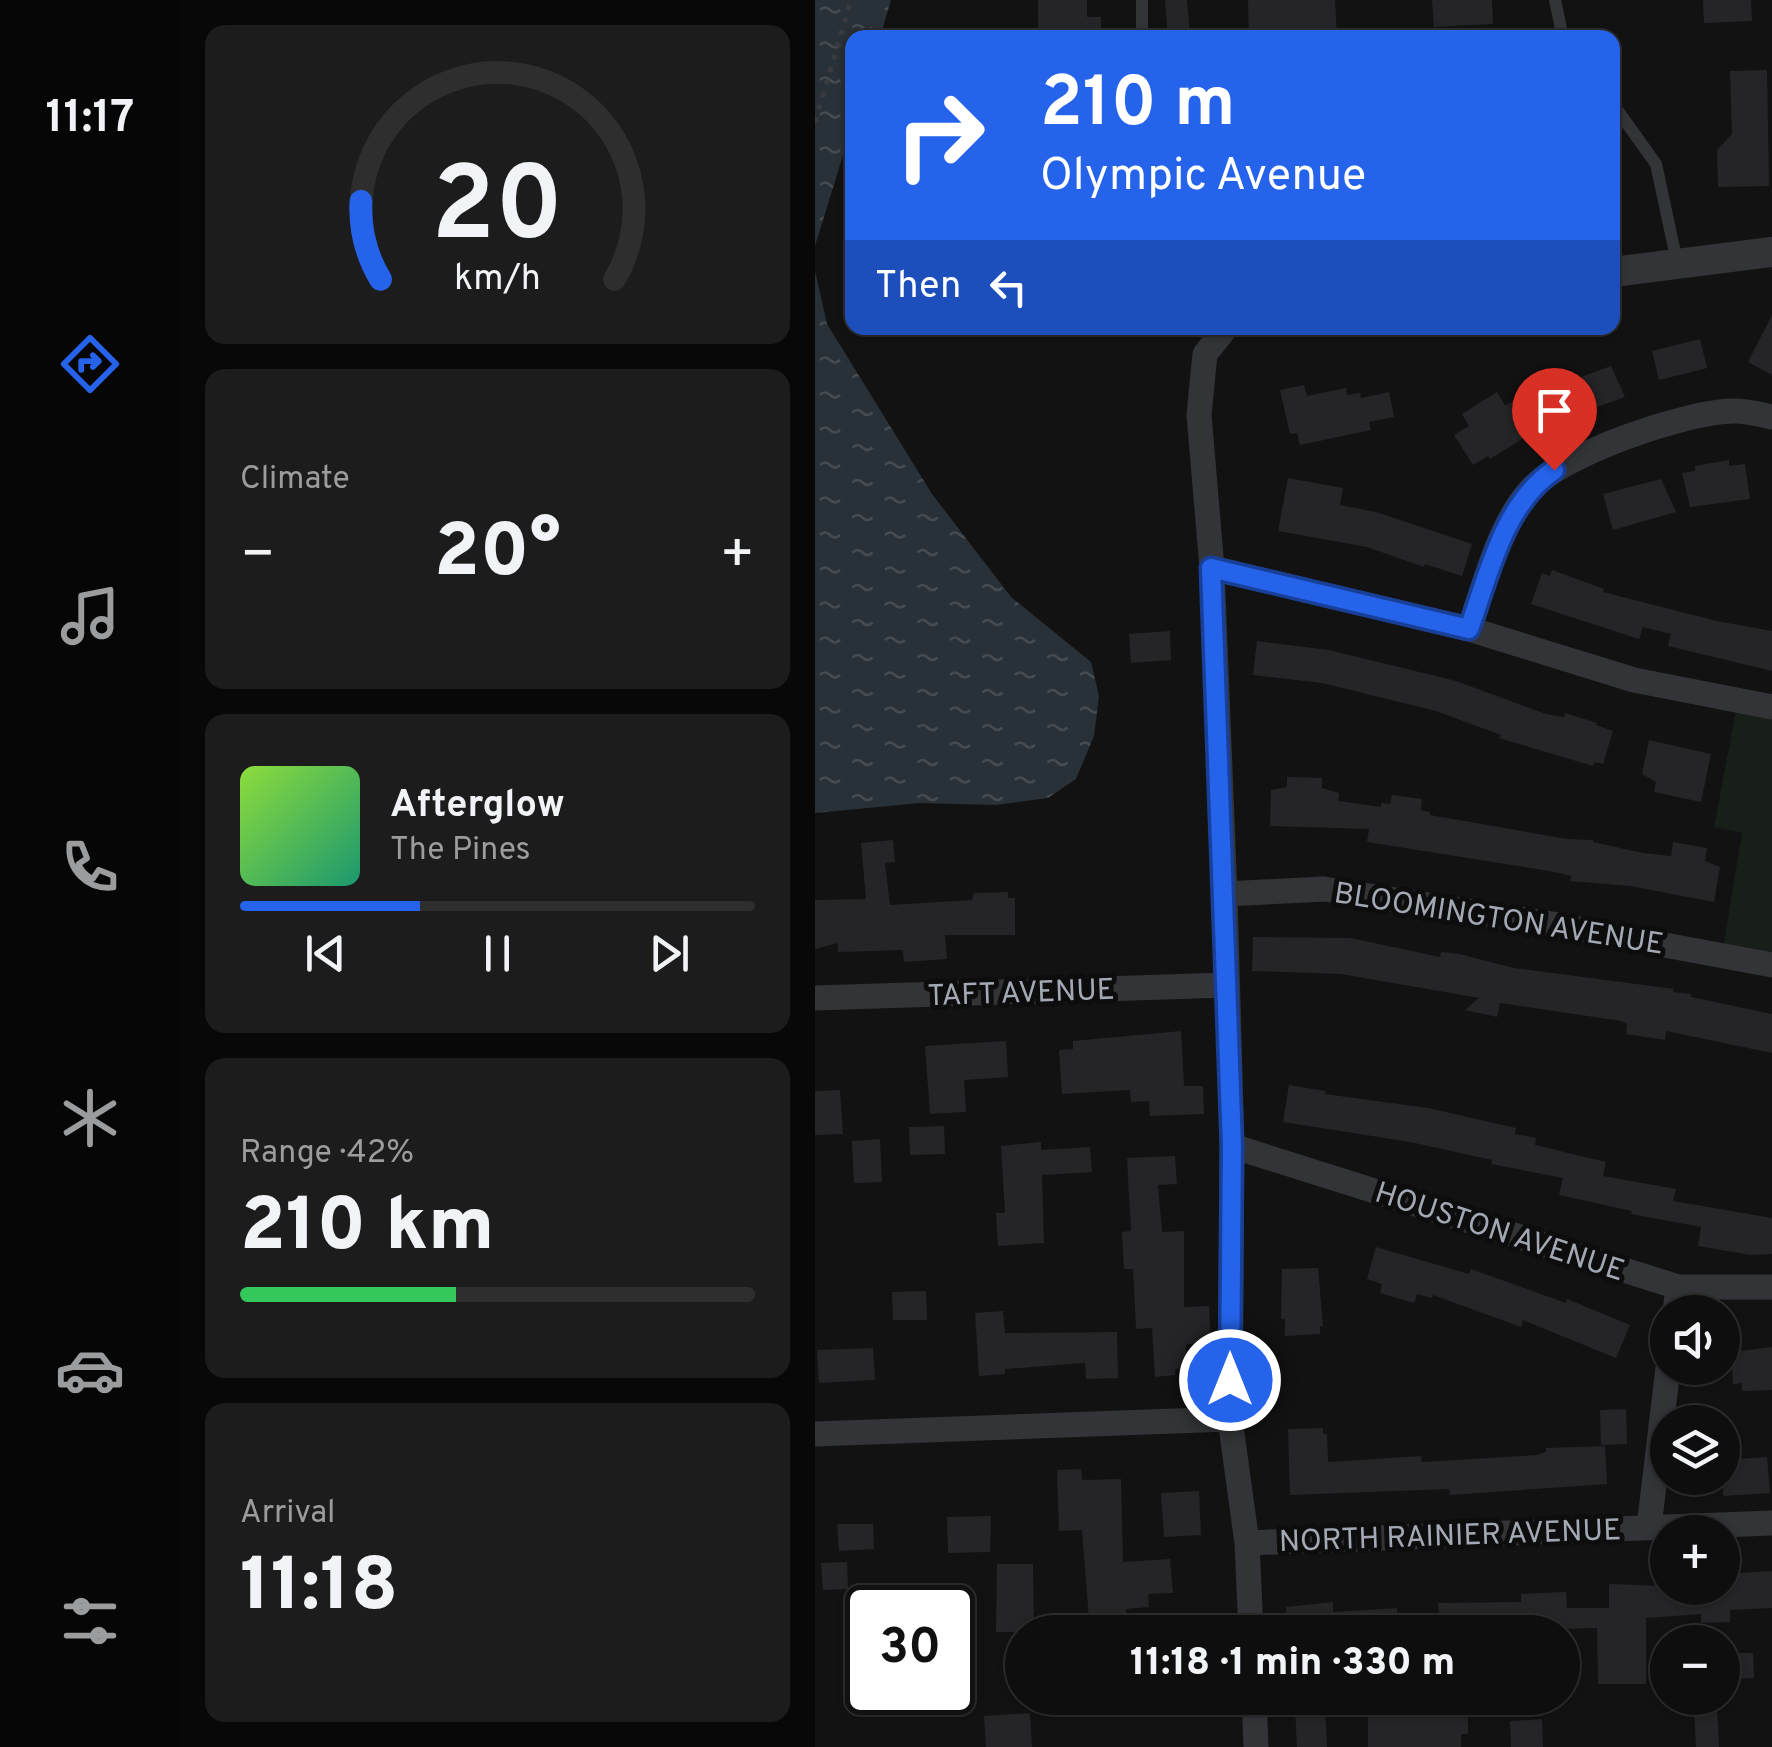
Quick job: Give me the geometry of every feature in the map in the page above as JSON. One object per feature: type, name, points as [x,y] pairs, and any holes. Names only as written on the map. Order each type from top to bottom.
[{"type":"street","points":[[1620,271],[1772,252]]},
{"type":"street","points":[[1220,335],[1205,354],[1199,415],[1211,568],[1225,894],[1232,1146],[1230,1419],[1247,1543],[1250,1615]]},
{"type":"street","points":[[1469,629],[1512,518],[1541,480],[1583,454],[1676,423],[1733,411],[1772,417]]},
{"type":"street","points":[[1211,568],[1469,629],[1634,680],[1772,707]]},
{"type":"street","name":"BLOOMINGTON AVENUE","points":[[1225,894],[1323,890],[1552,924],[1772,964]]},
{"type":"street","name":"TAFT AVENUE","points":[[815,998],[1227,985]]},
{"type":"street","name":"HOUSTON AVENUE","points":[[1232,1146],[1662,1295]]},
{"type":"street","name":"HOUSTON AVENUE","points":[[1713,1295],[1772,1287]]},
{"type":"street","points":[[1649,1527],[1666,1385]]},
{"type":"street","points":[[815,1434],[1230,1419]]},
{"type":"street","name":"NORTH RAINIER AVENUE","points":[[1247,1543],[1772,1522]]},
{"type":"street","points":[[1255,1715],[1256,1747]]},
{"type":"lane","points":[[1141,0],[1142,30]]},
{"type":"lane","points":[[1555,0],[1561,30]]},
{"type":"lane","points":[[1620,114],[1656,164],[1677,262]]},
{"type":"path","points":[[815,122],[851,0]]},
{"type":"shaded area","points":[[1738,700],[1772,707],[1772,965],[1722,955],[1742,833],[1714,827]]},
{"type":"water","points":[[815,0],[891,0],[882,30],[845,30],[845,149],[815,246]]},
{"type":"water","points":[[815,271],[827,324],[932,494],[1011,597],[1091,662],[1099,696],[1094,736],[1076,779],[1048,798],[996,805],[920,803],[815,813]]},
{"type":"building","points":[[1038,0],[1087,0],[1087,17],[1101,17],[1101,30],[1038,30]]},
{"type":"building","points":[[1165,0],[1187,0],[1189,30],[1167,30]]},
{"type":"building","points":[[1248,0],[1335,0],[1337,30],[1249,30]]},
{"type":"building","points":[[1432,0],[1492,0],[1493,24],[1434,27]]},
{"type":"building","points":[[1703,0],[1751,0],[1752,21],[1704,23]]},
{"type":"building","points":[[1767,70],[1769,186],[1718,187],[1717,150],[1732,134],[1730,71]]},
{"type":"building","points":[[1772,315],[1772,375],[1748,362]]},
{"type":"building","points":[[1700,339],[1707,368],[1659,380],[1652,351]]},
{"type":"building","points":[[1611,366],[1625,397],[1543,426],[1490,459],[1488,456],[1473,465],[1454,435],[1469,426],[1462,414],[1497,392],[1505,405]]},
{"type":"building","points":[[1304,385],[1307,396],[1346,388],[1347,395],[1360,393],[1361,398],[1389,392],[1394,417],[1369,422],[1371,430],[1300,445],[1297,433],[1290,434],[1280,390]]},
{"type":"building","points":[[1729,460],[1729,466],[1745,464],[1750,499],[1690,507],[1682,473],[1695,471],[1695,466]]},
{"type":"building","points":[[1288,478],[1343,488],[1340,505],[1376,512],[1472,544],[1462,576],[1367,547],[1278,531]]},
{"type":"building","points":[[1661,479],[1676,512],[1613,530],[1603,494]]},
{"type":"building","points":[[1552,570],[1604,589],[1603,592],[1772,631],[1772,671],[1668,646],[1671,634],[1643,627],[1639,639],[1531,604],[1542,573],[1550,576]]},
{"type":"building","points":[[1170,631],[1171,660],[1131,663],[1129,634]]},
{"type":"building","points":[[1257,641],[1329,650],[1456,681],[1546,714],[1564,717],[1565,713],[1597,723],[1613,731],[1603,764],[1595,762],[1593,766],[1499,738],[1501,735],[1436,711],[1322,683],[1253,675]]},
{"type":"building","points":[[1649,740],[1711,754],[1701,802],[1654,792],[1656,782],[1642,774]]},
{"type":"building","points":[[1287,777],[1322,778],[1322,788],[1339,793],[1338,801],[1381,807],[1381,803],[1390,804],[1392,795],[1422,799],[1421,810],[1430,815],[1593,840],[1643,853],[1671,856],[1673,842],[1707,848],[1705,861],[1720,867],[1714,902],[1630,886],[1570,881],[1571,876],[1555,872],[1367,842],[1369,829],[1270,826],[1271,790],[1287,787]]},
{"type":"building","points":[[893,840],[895,862],[885,863],[890,905],[972,900],[974,893],[1008,892],[1008,898],[1015,898],[1015,935],[945,935],[947,959],[904,962],[903,950],[838,952],[838,943],[815,949],[815,900],[866,899],[861,843]]},
{"type":"building","points":[[1253,937],[1351,938],[1440,957],[1441,952],[1459,954],[1514,968],[1674,989],[1673,992],[1691,997],[1772,1014],[1772,1053],[1666,1031],[1665,1040],[1626,1034],[1627,1024],[1621,1021],[1500,1003],[1497,1017],[1465,1010],[1479,998],[1341,974],[1252,971]]},
{"type":"building","points":[[1181,1031],[1184,1086],[1203,1086],[1204,1114],[1150,1116],[1149,1101],[1131,1102],[1130,1090],[1062,1094],[1059,1050],[1073,1049],[1073,1041]]},
{"type":"building","points":[[1006,1041],[1008,1077],[964,1080],[966,1112],[930,1114],[925,1046]]},
{"type":"building","points":[[1289,1085],[1325,1094],[1428,1108],[1516,1128],[1515,1134],[1536,1138],[1535,1145],[1606,1162],[1603,1176],[1676,1189],[1673,1201],[1772,1218],[1772,1254],[1751,1255],[1698,1246],[1701,1227],[1559,1195],[1563,1178],[1410,1142],[1283,1122]]},
{"type":"building","points":[[840,1090],[843,1134],[815,1135],[815,1091]]},
{"type":"building","points":[[944,1126],[945,1154],[910,1155],[909,1127]]},
{"type":"building","points":[[880,1139],[882,1182],[854,1183],[852,1141]]},
{"type":"building","points":[[1041,1142],[1041,1150],[1090,1147],[1092,1172],[1042,1175],[1044,1243],[998,1246],[996,1213],[1005,1213],[1001,1146]]},
{"type":"building","points":[[1175,1156],[1177,1184],[1158,1185],[1162,1232],[1184,1231],[1184,1307],[1209,1306],[1211,1343],[1186,1344],[1187,1368],[1175,1369],[1175,1375],[1155,1377],[1152,1328],[1136,1329],[1133,1269],[1124,1269],[1122,1232],[1131,1231],[1127,1158]]},
{"type":"building","points":[[1376,1247],[1469,1274],[1471,1269],[1566,1303],[1567,1299],[1630,1325],[1616,1358],[1523,1320],[1521,1327],[1433,1295],[1432,1298],[1417,1294],[1414,1303],[1380,1293],[1382,1284],[1367,1279]]},
{"type":"building","points":[[1318,1268],[1323,1326],[1320,1334],[1285,1336],[1285,1319],[1281,1319],[1282,1269]]},
{"type":"building","points":[[926,1291],[927,1320],[893,1320],[892,1292]]},
{"type":"building","points":[[1003,1311],[1005,1333],[1117,1332],[1118,1378],[1086,1379],[1085,1363],[1005,1369],[1005,1374],[979,1376],[975,1313]]},
{"type":"building","points":[[1772,1347],[1772,1390],[1742,1391],[1740,1351]]},
{"type":"building","points":[[873,1348],[875,1380],[819,1383],[817,1350]]},
{"type":"building","points":[[1626,1409],[1627,1444],[1601,1445],[1600,1410]]},
{"type":"building","points":[[1323,1428],[1323,1434],[1327,1434],[1328,1462],[1421,1456],[1422,1462],[1537,1455],[1546,1452],[1546,1448],[1605,1446],[1607,1484],[1450,1495],[1449,1489],[1290,1495],[1288,1429]]},
{"type":"building","points":[[1767,1457],[1770,1493],[1740,1495],[1740,1459]]},
{"type":"building","points":[[1081,1469],[1082,1480],[1121,1479],[1123,1562],[1170,1559],[1173,1593],[1148,1594],[1149,1607],[1126,1609],[1126,1615],[1089,1615],[1082,1530],[1059,1531],[1057,1470]]},
{"type":"building","points":[[1199,1491],[1201,1535],[1164,1537],[1161,1493]]},
{"type":"building","points":[[991,1516],[990,1552],[948,1553],[947,1517]]},
{"type":"building","points":[[837,1524],[873,1524],[874,1549],[839,1551]]},
{"type":"building","points":[[847,1562],[845,1589],[823,1590],[821,1563]]},
{"type":"building","points":[[997,1564],[1033,1564],[1034,1615],[1005,1615],[1005,1632],[996,1632]]},
{"type":"building","points":[[1772,1571],[1772,1608],[1730,1610],[1730,1622],[1701,1623],[1701,1614],[1646,1618],[1646,1684],[1598,1684],[1597,1628],[1580,1628],[1580,1615],[1439,1615],[1438,1603],[1521,1602],[1521,1594],[1566,1592],[1567,1608],[1609,1608],[1609,1584],[1650,1585],[1650,1605],[1740,1605],[1740,1573]]},
{"type":"building","points":[[1333,1602],[1333,1612],[1397,1608],[1397,1615],[1286,1615],[1286,1607]]},
{"type":"building","points":[[1740,1653],[1753,1653],[1754,1678],[1740,1679]]},
{"type":"building","points":[[1030,1715],[1032,1747],[986,1747],[984,1716]]},
{"type":"building","points":[[1295,1715],[1325,1715],[1327,1747],[1297,1747]]},
{"type":"building","points":[[1368,1715],[1468,1715],[1468,1734],[1461,1734],[1461,1747],[1368,1747]]},
{"type":"building","points":[[1694,1715],[1717,1715],[1719,1747],[1696,1747]]},
{"type":"building","points":[[1542,1719],[1543,1747],[1511,1747],[1510,1721]]},
{"type":"route","points":[[1230,1380],[1232,1146],[1211,568],[1469,629],[1512,518],[1529,491],[1554,470]]}]
